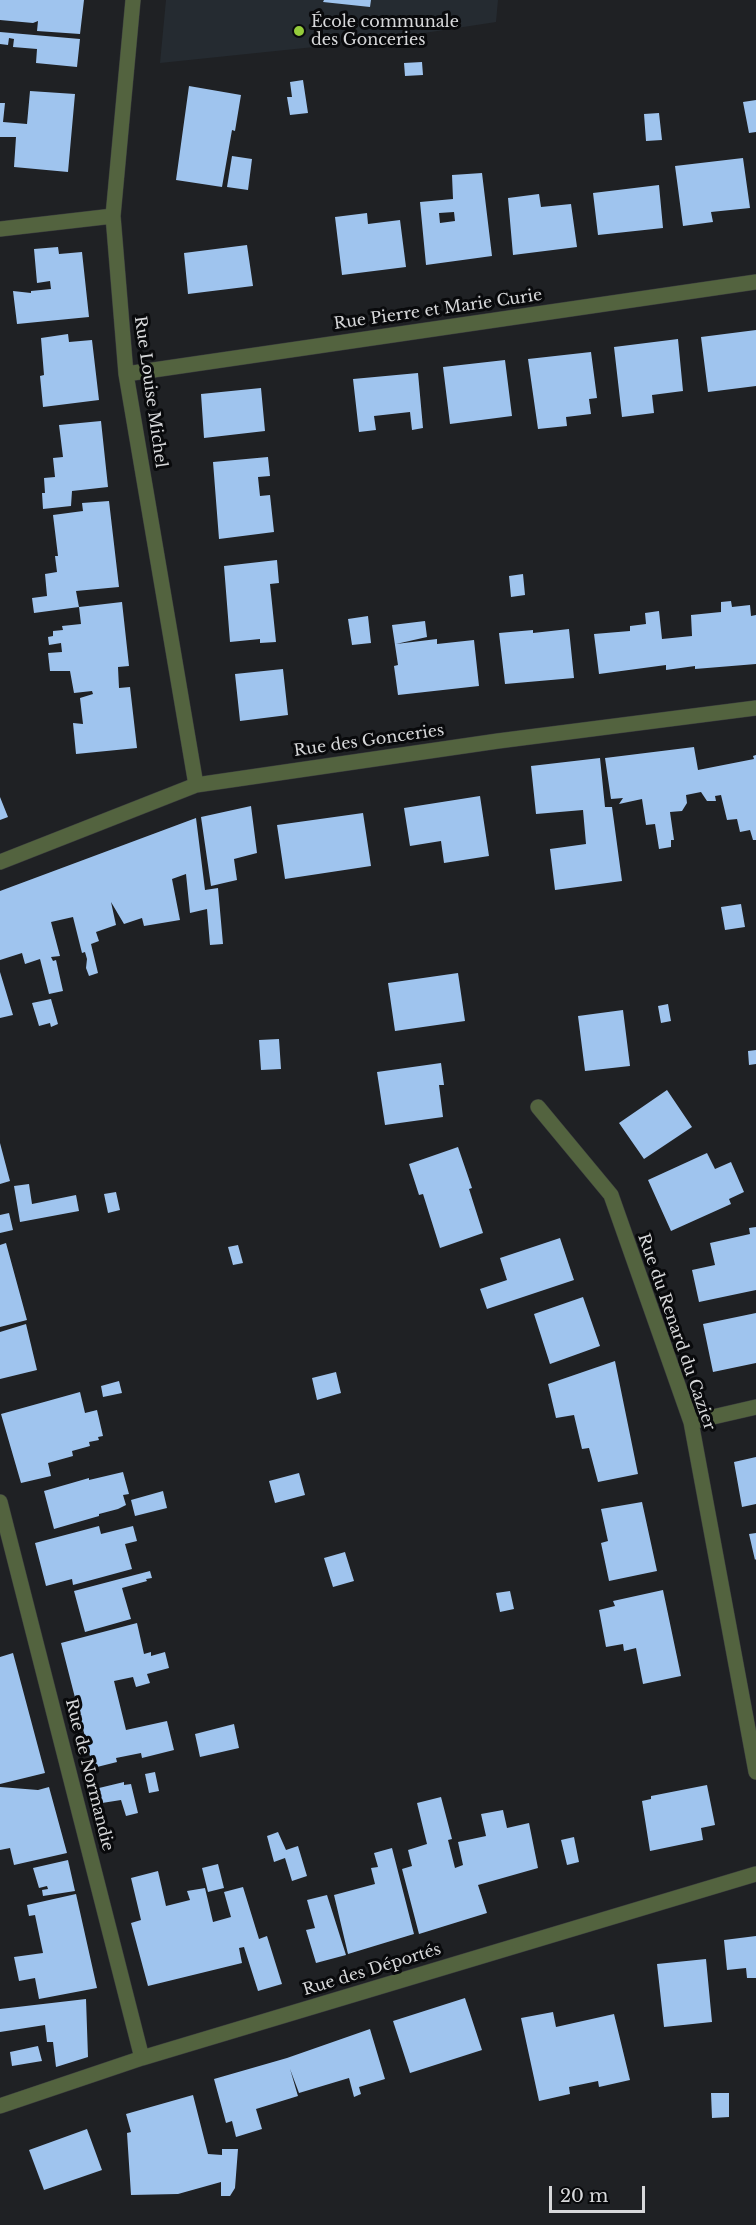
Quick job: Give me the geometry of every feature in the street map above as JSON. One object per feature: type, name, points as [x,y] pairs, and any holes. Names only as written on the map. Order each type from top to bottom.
[{"type":"street","name":"Rue Louise Michel","points":[[133,0],[113,216],[126,374],[196,785]]},
{"type":"street","points":[[0,229],[113,216]]},
{"type":"street","name":"Rue Pierre et Marie Curie","points":[[126,374],[756,282]]},
{"type":"street","name":"Rue des Gonceries","points":[[0,862],[196,785],[498,741],[756,708]]},
{"type":"street","name":"Rue du Renard du Cazier","points":[[538,1107],[611,1196],[691,1422],[756,1772]]},
{"type":"street","points":[[691,1422],[756,1407]]},
{"type":"street","name":"Rue de Normandie","points":[[0,1502],[142,2058]]},
{"type":"street","name":"Rue des Déportés","points":[[0,2106],[142,2058],[756,1874]]},
{"type":"shaded area","name":"École communale des Gonceries","points":[[166,0],[498,0],[496,22],[372,41],[160,63]]},
{"type":"building","points":[[0,0],[84,0],[80,34],[37,31],[38,21],[33,23],[0,20]]},
{"type":"building","points":[[324,0],[371,0],[370,7],[323,2]]},
{"type":"building","points":[[0,32],[80,39],[77,67],[36,63],[37,49],[13,47],[14,39],[9,38],[8,45],[0,44]]},
{"type":"building","points":[[422,62],[423,75],[405,76],[404,63]]},
{"type":"building","points":[[303,80],[308,113],[290,115],[287,97],[292,97],[290,82]]},
{"type":"building","points":[[189,86],[241,95],[222,187],[176,180]]},
{"type":"building","points":[[30,91],[75,94],[68,172],[14,167],[16,137],[0,137],[0,103],[5,103],[3,122],[27,124]]},
{"type":"building","points":[[756,100],[756,132],[749,133],[743,102]]},
{"type":"building","points":[[659,113],[662,140],[646,141],[644,114]]},
{"type":"building","points":[[232,156],[252,159],[248,190],[227,187]]},
{"type":"building","points":[[743,158],[750,208],[711,212],[713,222],[683,226],[675,166]]},
{"type":"building","points":[[482,173],[492,256],[426,265],[420,202],[453,199],[452,175]],"holes":[[[454,212],[455,221],[440,223],[439,213]]]},
{"type":"building","points":[[659,185],[663,228],[598,235],[593,193]]},
{"type":"building","points":[[539,194],[541,207],[571,204],[577,247],[513,255],[508,198]]},
{"type":"building","points":[[367,213],[368,224],[400,220],[406,267],[342,275],[335,217]]},
{"type":"building","points":[[247,245],[253,286],[188,294],[184,253]]},
{"type":"building","points":[[58,247],[59,254],[82,252],[89,317],[17,324],[13,291],[31,293],[31,291],[51,289],[50,281],[37,283],[34,249]]},
{"type":"building","points":[[756,330],[756,386],[708,392],[701,337]]},
{"type":"building","points":[[68,334],[69,342],[92,340],[99,400],[43,407],[40,376],[44,375],[41,338]]},
{"type":"building","points":[[678,339],[683,391],[652,395],[654,413],[622,417],[614,347]]},
{"type":"building","points":[[591,352],[597,398],[589,399],[591,414],[566,417],[567,426],[538,429],[528,359]]},
{"type":"building","points":[[505,360],[512,416],[450,424],[443,367]]},
{"type":"building","points":[[418,373],[423,428],[412,430],[410,412],[374,416],[376,430],[359,432],[353,379]]},
{"type":"building","points":[[261,388],[265,431],[204,438],[201,394]]},
{"type":"building","points":[[101,421],[108,487],[72,491],[71,506],[43,509],[44,478],[55,477],[53,458],[63,457],[59,425]]},
{"type":"building","points":[[268,457],[270,476],[258,477],[260,496],[270,495],[274,532],[219,539],[213,462]]},
{"type":"building","points":[[109,501],[119,587],[76,591],[79,607],[34,613],[32,598],[47,596],[45,574],[57,572],[55,556],[58,556],[53,515],[83,511],[82,503]]},
{"type":"building","points":[[277,560],[279,583],[270,584],[276,642],[260,643],[260,639],[230,642],[224,566]]},
{"type":"building","points":[[523,574],[525,595],[511,597],[509,576]]},
{"type":"building","points":[[731,601],[732,607],[750,605],[751,616],[756,615],[756,664],[695,669],[695,666],[666,670],[666,665],[599,674],[594,634],[630,631],[630,626],[646,624],[645,613],[659,611],[662,639],[692,636],[691,615],[721,612],[721,602]]},
{"type":"building","points":[[122,602],[129,666],[118,667],[119,688],[130,687],[137,748],[76,754],[73,723],[83,724],[80,698],[93,694],[92,691],[74,693],[70,671],[50,671],[48,653],[62,652],[61,643],[49,645],[48,637],[53,636],[53,631],[63,630],[62,626],[81,624],[79,607]]},
{"type":"building","points":[[368,616],[371,643],[352,645],[348,619]]},
{"type":"building","points":[[425,621],[427,637],[396,644],[437,639],[437,644],[474,640],[479,686],[398,695],[394,666],[398,665],[392,625]]},
{"type":"building","points":[[569,629],[574,678],[505,684],[499,633],[533,630],[533,633]]},
{"type":"building","points":[[283,669],[288,715],[240,721],[235,674]]},
{"type":"building","points":[[694,747],[698,770],[754,759],[753,756],[756,755],[756,840],[753,840],[750,830],[740,832],[737,819],[727,820],[721,795],[715,796],[716,801],[707,801],[701,792],[686,795],[687,803],[682,811],[670,812],[674,840],[671,840],[671,847],[659,849],[655,824],[646,825],[642,799],[619,804],[623,798],[611,799],[605,758]]},
{"type":"building","points":[[600,758],[605,807],[612,807],[622,881],[555,890],[550,849],[586,844],[583,810],[536,814],[531,766]]},
{"type":"building","points":[[480,796],[489,856],[444,863],[441,841],[410,846],[404,808]]},
{"type":"building","points":[[0,797],[8,817],[0,820]]},
{"type":"building","points":[[251,806],[257,853],[234,859],[237,880],[211,886],[201,817]]},
{"type":"building","points":[[363,813],[371,866],[285,879],[277,825]]},
{"type":"building","points":[[196,818],[205,890],[218,888],[223,944],[210,945],[207,909],[190,913],[186,874],[172,879],[180,920],[144,926],[142,918],[124,924],[111,902],[116,925],[96,932],[99,941],[91,944],[98,973],[89,976],[86,968],[87,959],[85,952],[82,953],[73,917],[51,922],[60,956],[51,957],[53,961],[56,960],[63,991],[49,994],[40,959],[25,964],[22,953],[0,960],[0,891]]},
{"type":"building","points":[[741,904],[745,927],[725,930],[721,907]]},
{"type":"building","points":[[0,972],[13,1015],[0,1018]]},
{"type":"building","points":[[458,973],[465,1021],[395,1031],[388,983]]},
{"type":"building","points":[[51,999],[58,1024],[51,1027],[50,1023],[39,1026],[32,1003]]},
{"type":"building","points":[[668,1004],[671,1021],[661,1023],[658,1006]]},
{"type":"building","points":[[623,1010],[630,1066],[585,1071],[578,1016]]},
{"type":"building","points":[[279,1039],[281,1069],[261,1070],[259,1040]]},
{"type":"building","points":[[756,1050],[756,1064],[749,1065],[748,1051]]},
{"type":"building","points":[[441,1063],[444,1085],[439,1085],[443,1117],[385,1125],[377,1072]]},
{"type":"building","points":[[667,1090],[692,1127],[644,1159],[619,1123]]},
{"type":"building","points":[[0,1143],[10,1181],[0,1184]]},
{"type":"building","points":[[458,1147],[472,1188],[469,1189],[483,1233],[440,1248],[423,1194],[419,1195],[409,1164]]},
{"type":"building","points":[[707,1153],[715,1169],[731,1162],[744,1192],[729,1199],[731,1204],[671,1231],[648,1180]]},
{"type":"building","points":[[29,1184],[32,1204],[76,1195],[79,1211],[20,1222],[14,1186]]},
{"type":"building","points":[[116,1192],[120,1210],[108,1213],[104,1194]]},
{"type":"building","points":[[9,1213],[13,1230],[0,1233],[0,1215]]},
{"type":"building","points":[[756,1227],[756,1290],[699,1302],[692,1270],[715,1265],[710,1243],[750,1234],[749,1228]]},
{"type":"building","points":[[560,1238],[574,1280],[487,1309],[480,1289],[507,1280],[500,1258]]},
{"type":"building","points":[[6,1243],[27,1320],[0,1327],[0,1245]]},
{"type":"building","points":[[238,1245],[243,1263],[233,1265],[228,1247]]},
{"type":"building","points":[[583,1297],[600,1346],[550,1364],[534,1314]]},
{"type":"building","points":[[756,1313],[756,1363],[713,1372],[703,1324]]},
{"type":"building","points":[[26,1324],[37,1370],[0,1379],[0,1332]]},
{"type":"building","points":[[615,1361],[638,1474],[598,1482],[589,1448],[582,1449],[574,1415],[556,1418],[548,1384]]},
{"type":"building","points":[[336,1372],[341,1393],[317,1400],[312,1378]]},
{"type":"building","points":[[119,1381],[122,1393],[103,1397],[101,1386]]},
{"type":"building","points":[[80,1392],[85,1413],[97,1410],[103,1436],[98,1437],[99,1440],[89,1442],[90,1446],[72,1451],[73,1456],[48,1463],[51,1476],[21,1483],[1,1414]]},
{"type":"building","points":[[756,1457],[756,1504],[742,1507],[734,1462]]},
{"type":"building","points":[[123,1472],[129,1494],[123,1495],[126,1505],[99,1514],[99,1516],[54,1529],[44,1491],[89,1478],[89,1480]]},
{"type":"building","points":[[299,1473],[305,1495],[275,1503],[269,1481]]},
{"type":"building","points":[[163,1491],[167,1508],[135,1516],[131,1500]]},
{"type":"building","points":[[642,1502],[657,1571],[609,1581],[601,1543],[608,1541],[601,1509]]},
{"type":"building","points":[[99,1526],[101,1534],[133,1526],[137,1541],[125,1544],[132,1569],[73,1585],[72,1579],[46,1586],[35,1543]]},
{"type":"building","points":[[756,1533],[756,1559],[755,1560],[749,1534]]},
{"type":"building","points":[[345,1552],[354,1581],[333,1587],[324,1558]]},
{"type":"building","points":[[150,1571],[152,1578],[122,1588],[131,1619],[85,1632],[74,1591]]},
{"type":"building","points":[[663,1590],[681,1676],[643,1684],[636,1648],[624,1651],[623,1644],[606,1647],[599,1610],[615,1606],[613,1601]]},
{"type":"building","points":[[510,1591],[514,1609],[500,1612],[496,1593]]},
{"type":"building","points":[[137,1623],[144,1654],[151,1652],[151,1656],[165,1652],[169,1668],[147,1674],[150,1683],[136,1687],[133,1677],[114,1681],[126,1730],[167,1721],[174,1750],[142,1758],[141,1753],[116,1758],[117,1762],[93,1768],[61,1643]]},
{"type":"building","points":[[13,1653],[45,1773],[0,1784],[0,1657]]},
{"type":"building","points":[[234,1724],[239,1748],[200,1757],[195,1734]]},
{"type":"building","points":[[155,1772],[159,1791],[149,1793],[145,1774]]},
{"type":"building","points":[[124,1782],[124,1785],[131,1784],[138,1813],[126,1816],[121,1800],[102,1803],[99,1788]]},
{"type":"building","points":[[707,1785],[715,1825],[701,1828],[703,1840],[650,1851],[642,1801],[651,1799],[651,1796]]},
{"type":"building","points":[[0,1787],[38,1790],[49,1787],[67,1853],[14,1865],[10,1848],[0,1850]]},
{"type":"building","points":[[441,1797],[452,1839],[448,1840],[455,1868],[463,1865],[458,1842],[486,1836],[481,1814],[503,1810],[507,1828],[529,1823],[538,1868],[478,1885],[487,1913],[419,1934],[402,1869],[412,1866],[408,1850],[427,1844],[417,1803]]},
{"type":"building","points":[[278,1832],[286,1850],[298,1846],[307,1876],[292,1881],[285,1858],[274,1862],[267,1836]]},
{"type":"building","points":[[574,1837],[579,1862],[567,1865],[561,1840]]},
{"type":"building","points":[[392,1848],[414,1934],[348,1954],[334,1895],[375,1884],[371,1868],[378,1867],[374,1853]]},
{"type":"building","points":[[68,1860],[75,1891],[43,1896],[42,1890],[48,1889],[47,1886],[39,1888],[33,1868]]},
{"type":"building","points":[[218,1864],[224,1888],[208,1892],[202,1868]]},
{"type":"building","points":[[158,1871],[166,1906],[190,1900],[187,1891],[205,1888],[213,1922],[231,1917],[224,1892],[243,1887],[259,1939],[267,1936],[282,1984],[258,1991],[244,1947],[239,1948],[242,1963],[148,1986],[131,1923],[141,1920],[131,1878]]},
{"type":"building","points":[[76,1894],[97,1988],[39,1999],[35,1978],[19,1981],[14,1957],[43,1953],[35,1915],[29,1916],[27,1905]]},
{"type":"building","points":[[327,1895],[346,1955],[316,1963],[306,1930],[315,1928],[307,1900]]},
{"type":"building","points":[[756,1936],[756,1978],[747,1978],[746,1968],[727,1970],[724,1940]]},
{"type":"building","points":[[706,1959],[712,2022],[664,2027],[657,1964]]},
{"type":"building","points":[[465,1998],[482,2050],[410,2073],[393,2021]]},
{"type":"building","points":[[86,1999],[88,2057],[56,2067],[53,2042],[47,2042],[45,2025],[0,2032],[0,2009]]},
{"type":"building","points":[[553,2012],[556,2027],[614,2014],[630,2080],[599,2087],[598,2081],[569,2087],[570,2094],[539,2101],[521,2018]]},
{"type":"building","points":[[370,2029],[385,2079],[359,2087],[361,2094],[354,2097],[349,2078],[299,2093],[290,2069],[298,2096],[256,2109],[262,2129],[236,2137],[232,2121],[226,2123],[214,2079],[287,2058]]},
{"type":"building","points":[[38,2046],[42,2061],[12,2066],[10,2052]]},
{"type":"building","points":[[711,2093],[729,2093],[729,2117],[712,2118]]},
{"type":"building","points":[[193,2095],[208,2154],[222,2155],[222,2149],[238,2149],[235,2188],[230,2196],[221,2196],[221,2182],[178,2194],[131,2195],[127,2133],[131,2132],[126,2114]]},
{"type":"building","points":[[87,2129],[102,2170],[44,2190],[29,2150]]},
{"type":"place","name":"École communale des Gonceries","points":[[299,31]]}]
